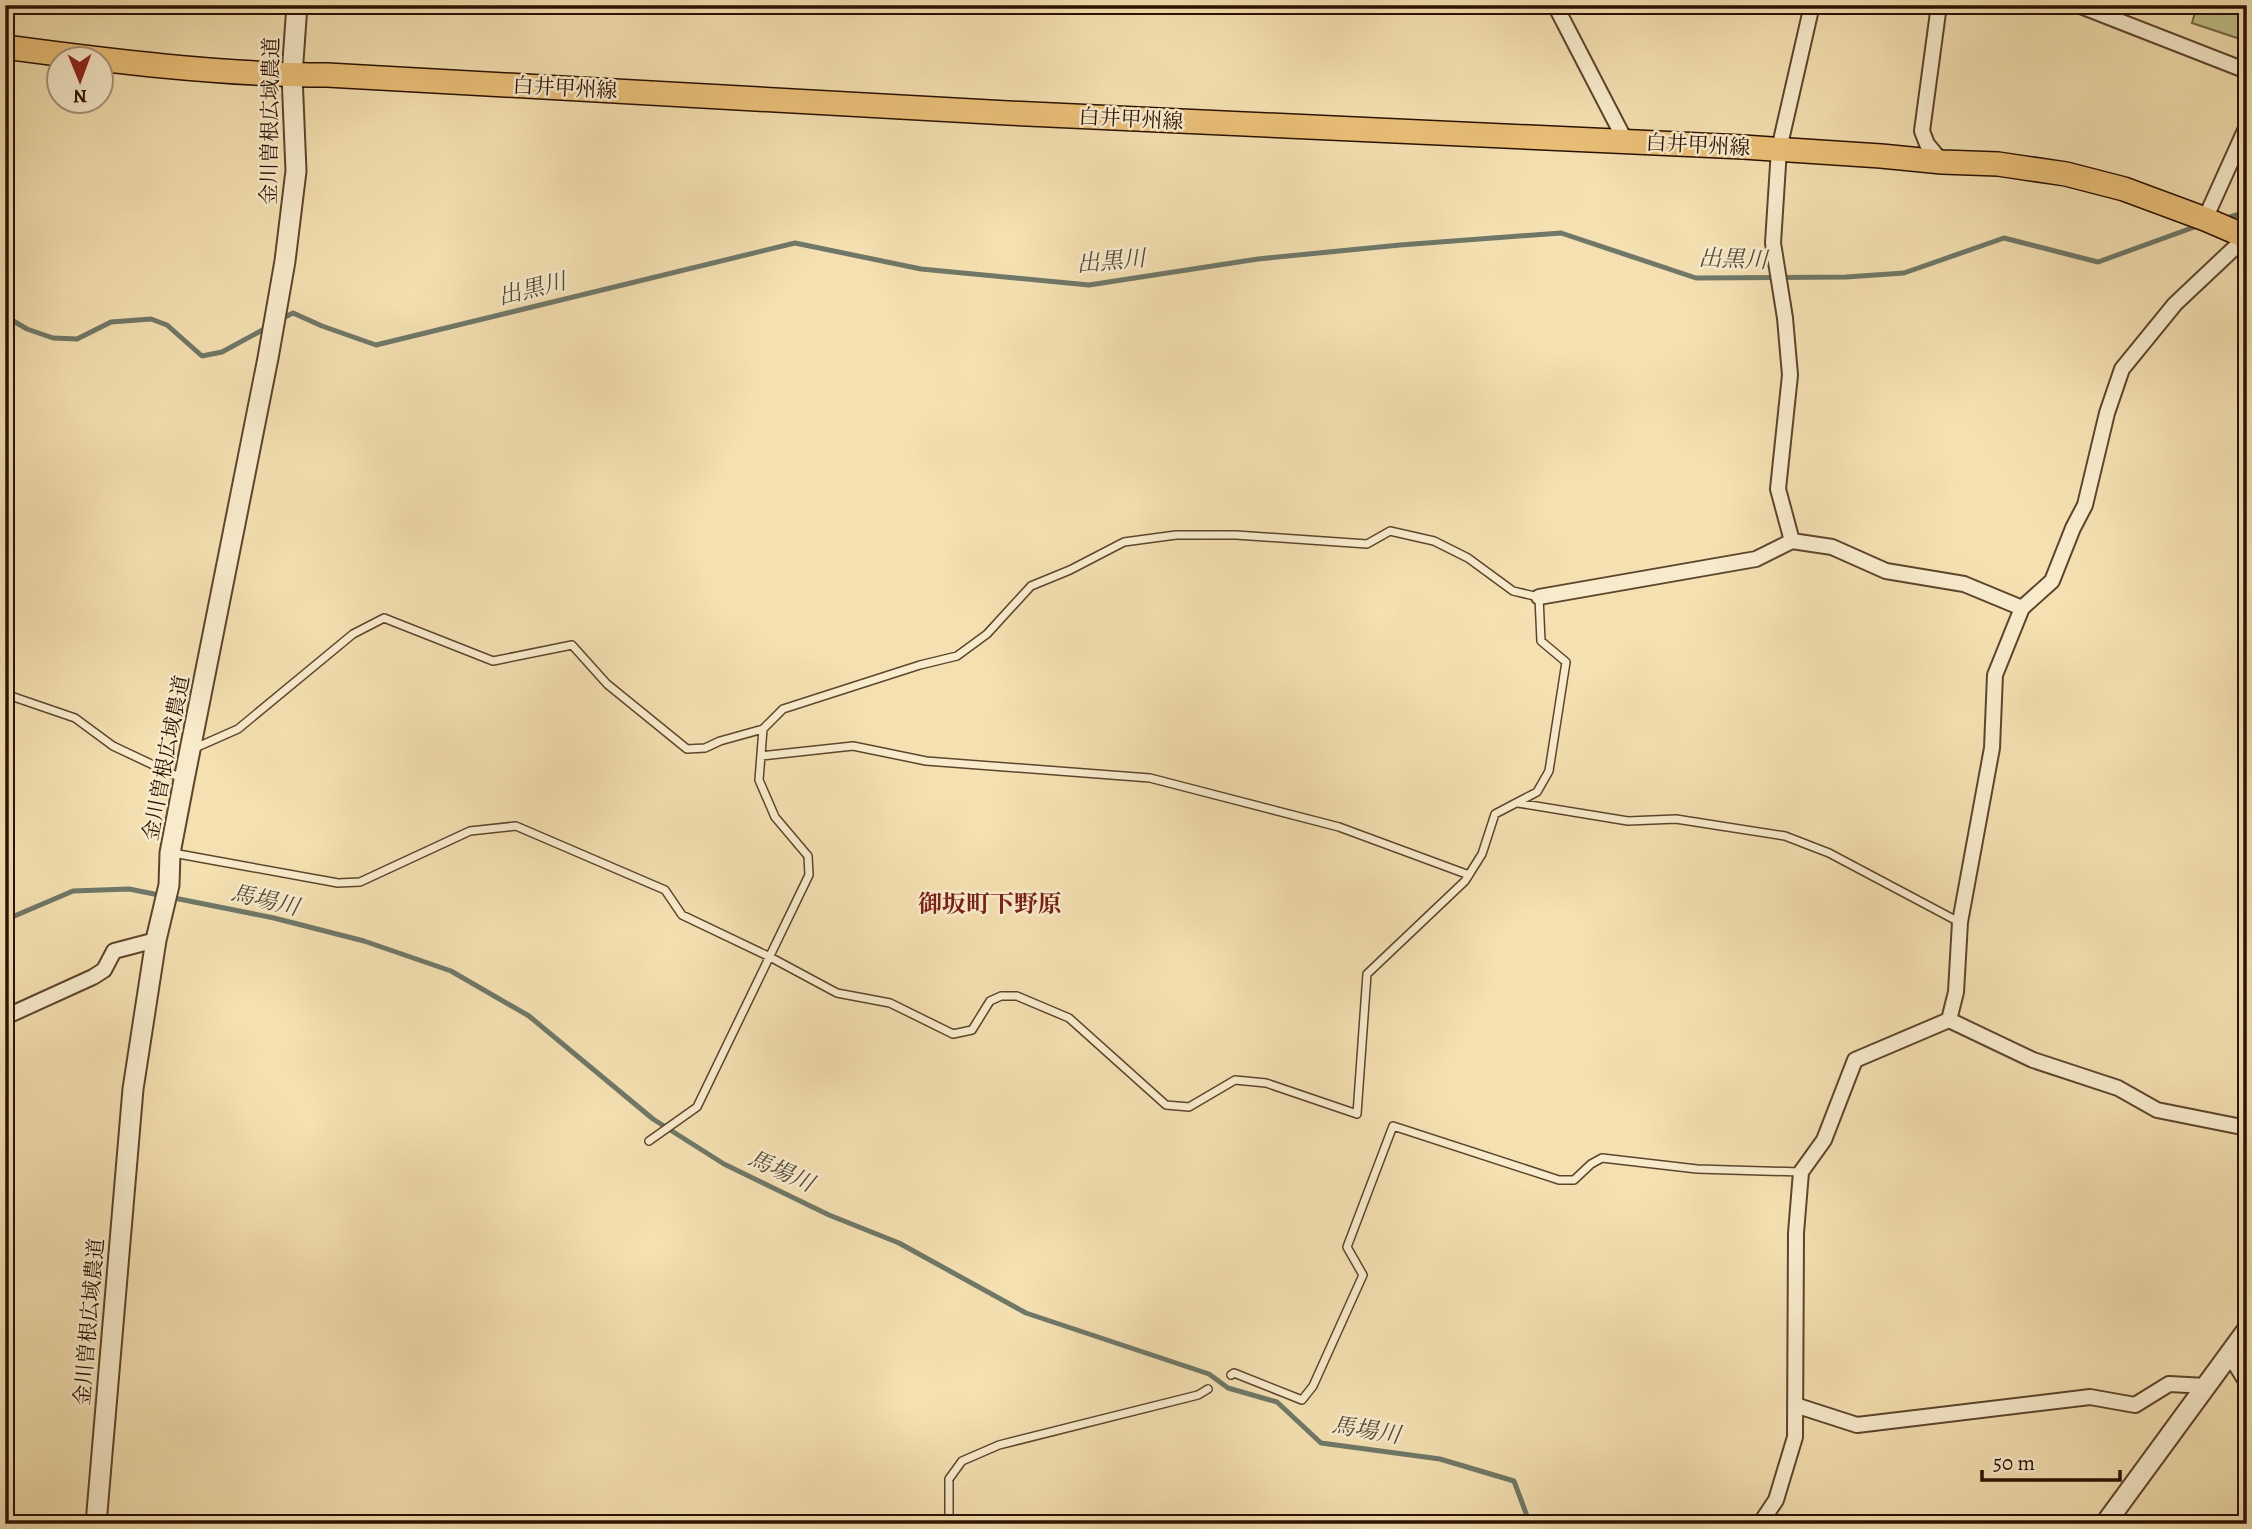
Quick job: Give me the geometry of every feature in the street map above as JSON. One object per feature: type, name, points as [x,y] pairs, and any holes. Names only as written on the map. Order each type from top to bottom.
[{"type":"main road","name":"白井甲州線","points":[[5,47],[143,63],[292,75],[1779,149],[1998,164],[2066,174],[2124,189],[2240,235]]},
{"type":"street","name":"金川曽根広域農道","points":[[96,1524],[132,1089],[156,940],[169,885],[170,853],[277,307],[296,171],[292,75],[297,5]]},
{"type":"street","points":[[1555,5],[1626,142]]},
{"type":"street","points":[[1791,541],[1778,489],[1790,375],[1773,243],[1779,149],[1812,5]]},
{"type":"street","points":[[1939,5],[1922,131],[1927,144],[1942,162]]},
{"type":"street","points":[[2078,5],[2247,71]]},
{"type":"street","points":[[2205,219],[2247,126]]},
{"type":"street","points":[[1949,1020],[1956,992],[1960,922],[1992,748],[1995,675],[2022,608],[2052,581],[2085,505],[2107,413],[2122,369],[2175,304],[2240,235]]},
{"type":"street","points":[[1539,597],[1756,559],[1791,541],[1832,547],[1886,571],[1964,584],[2022,608]]},
{"type":"street","points":[[5,1017],[93,977],[104,970],[114,951],[156,940]]},
{"type":"street","points":[[1760,1524],[1776,1500],[1795,1437],[1796,1233],[1801,1172],[1824,1140],[1855,1060],[1949,1020],[2033,1060],[2118,1088],[2157,1110],[2247,1128]]},
{"type":"street","points":[[2105,1524],[2247,1330]]},
{"type":"street","points":[[2230,1354],[2247,1383]]},
{"type":"street","points":[[1795,1405],[1857,1425],[2090,1397],[2135,1405],[2169,1384],[2206,1386]]},
{"type":"lane","points":[[357,5],[371,8],[375,5]]},
{"type":"lane","points":[[170,853],[338,883],[360,882],[470,831],[516,826],[665,890],[682,915],[837,993],[890,1003],[953,1034],[972,1030],[990,1001],[1001,996],[1017,996],[1069,1018],[1166,1105],[1189,1107],[1235,1080],[1266,1083],[1357,1114],[1367,974],[1465,881],[1482,854],[1495,814],[1537,792],[1549,771],[1566,662],[1541,641],[1539,597],[1513,591],[1468,558],[1434,541],[1390,531],[1367,544],[1236,535],[1176,535],[1124,542],[1070,570],[1031,586],[987,634],[957,656],[920,665],[783,709],[764,729],[705,748],[687,749],[607,684],[572,645],[493,661],[384,618],[353,634],[238,729],[191,750]]},
{"type":"lane","points":[[5,694],[75,718],[113,746],[184,779]]},
{"type":"lane","points":[[649,1141],[697,1107],[809,875],[808,856],[775,817],[759,780],[764,729]]},
{"type":"lane","points":[[761,757],[853,746],[926,761],[1150,778],[1339,827],[1469,875]]},
{"type":"lane","points":[[1517,803],[1628,821],[1676,819],[1785,836],[1829,853],[1960,922]]},
{"type":"lane","points":[[1230,1375],[1234,1373],[1302,1399],[1313,1386],[1363,1275],[1347,1247],[1392,1126],[1559,1180],[1574,1180],[1602,1158],[1697,1169],[1801,1172]]},
{"type":"lane","points":[[949,1524],[949,1479],[962,1461],[999,1445],[1198,1395],[1208,1389]]},
{"type":"green space","points":[[2197,5],[2247,5],[2247,28],[2243,40],[2192,23]]},
{"type":"waterway","name":"出黒川","points":[[2223,219],[2247,212]]},
{"type":"waterway","name":"出黒川","points":[[279,320],[293,313],[376,345],[795,243],[921,269],[1089,285],[1258,259],[1561,233],[1696,278],[1846,277],[1904,273],[2004,238],[2098,262],[2200,225]]},
{"type":"waterway","name":"出黒川","points":[[5,316],[27,329],[53,338],[77,339],[111,322],[151,319],[167,325],[202,356],[222,352],[268,327]]},
{"type":"waterway","name":"馬場川","points":[[5,920],[73,891],[129,889],[274,918],[364,941],[451,971],[529,1016],[653,1119],[724,1164],[829,1215],[899,1243],[1026,1313],[1209,1374],[1228,1388],[1277,1402],[1321,1443],[1440,1459],[1514,1481],[1530,1524]]},
{"type":"district","name":"御坂町下野原","points":[[990,904]]}]
